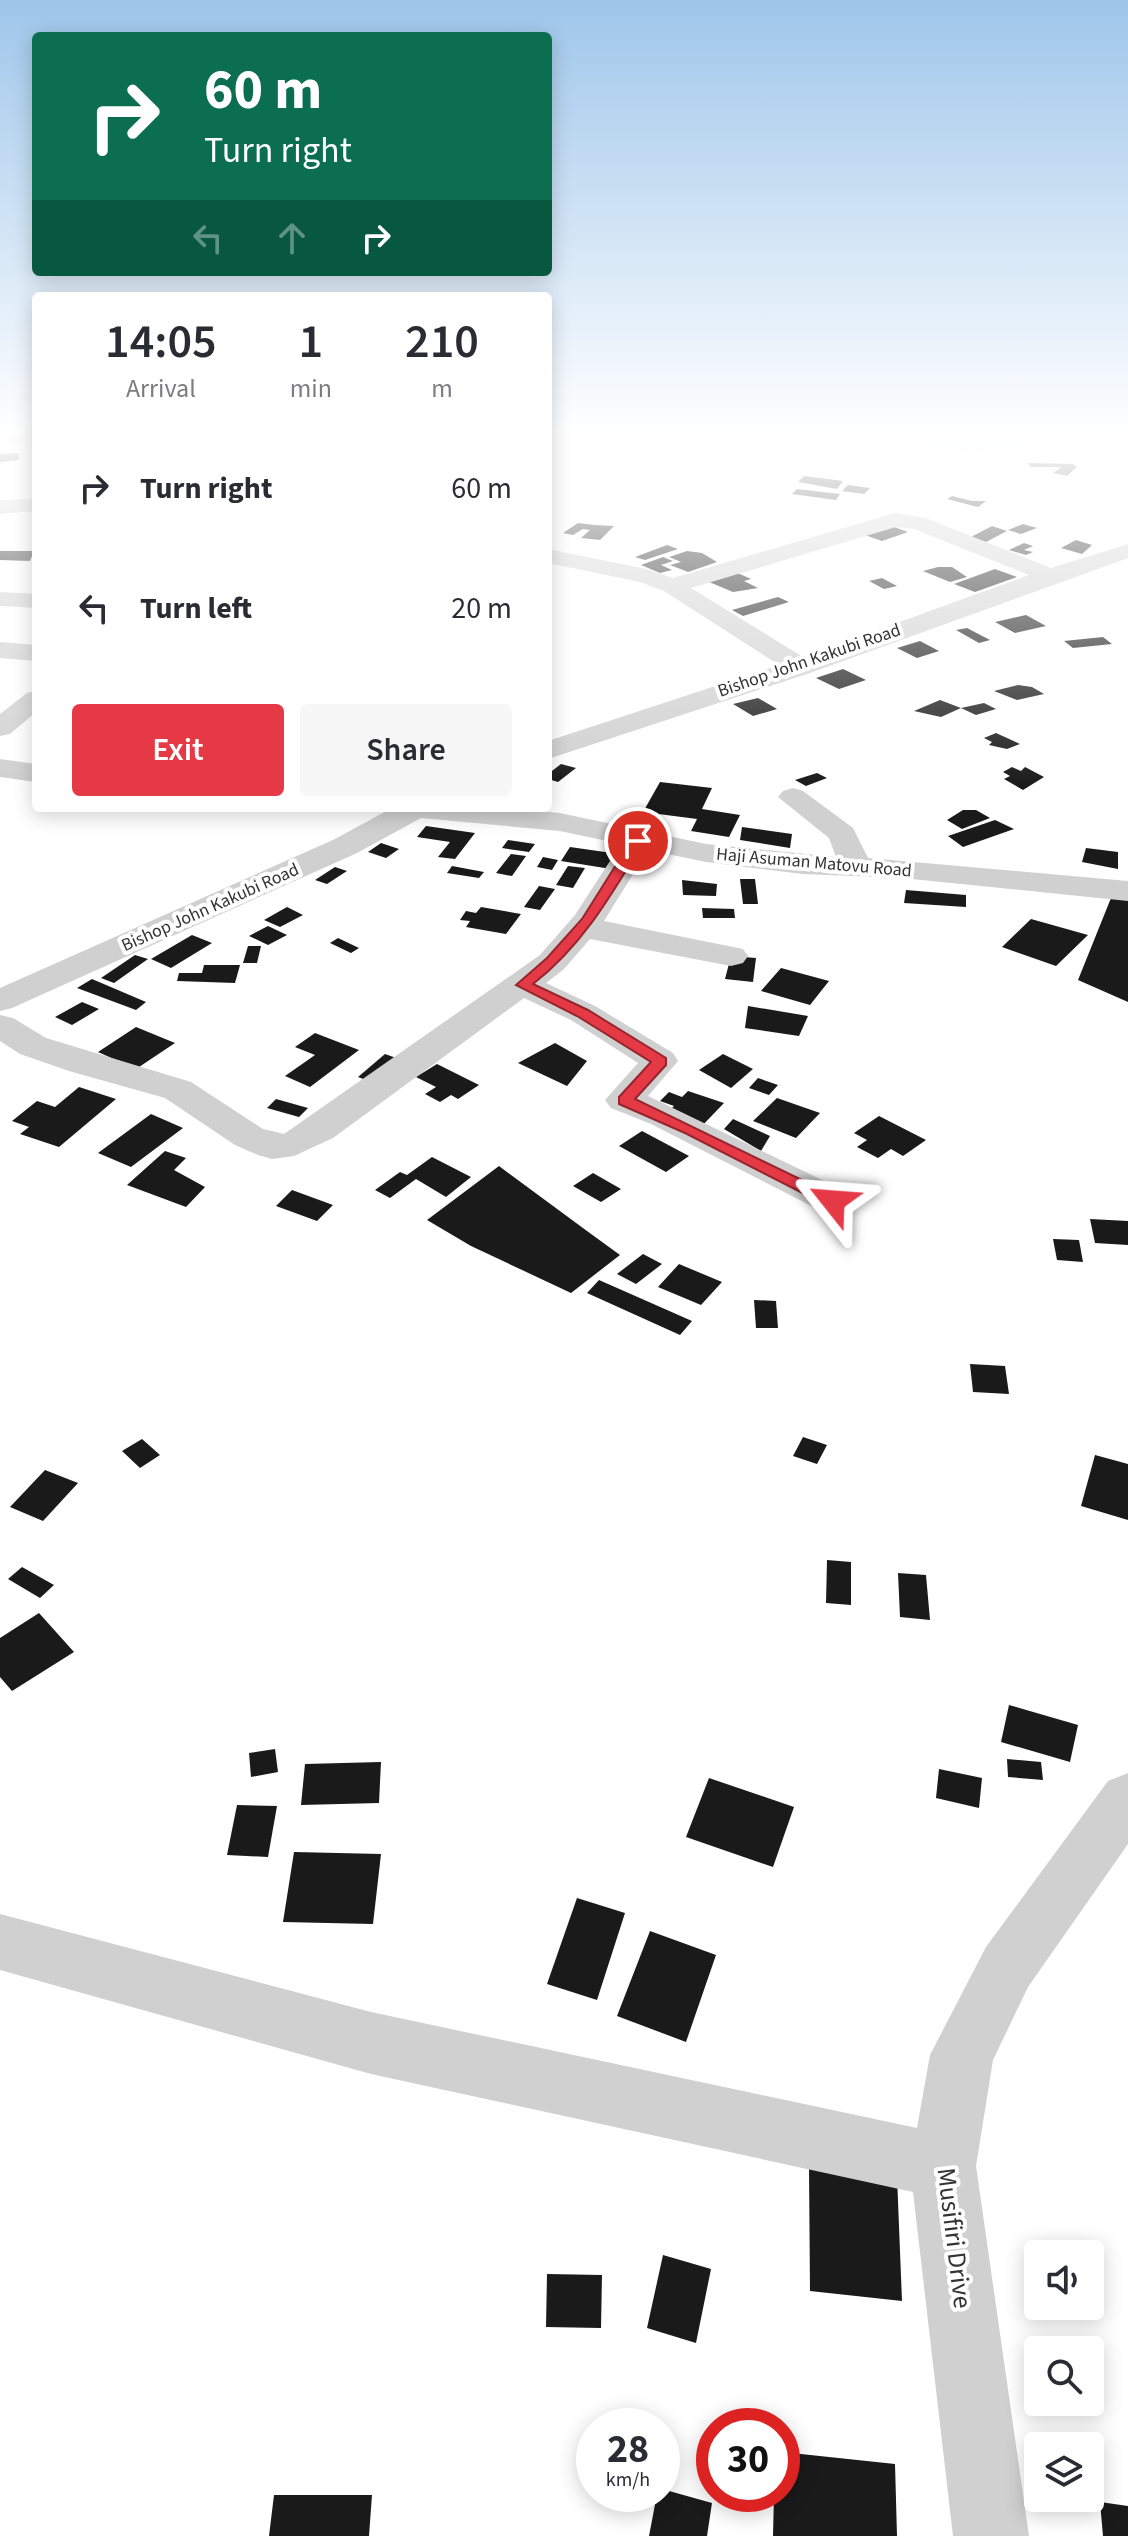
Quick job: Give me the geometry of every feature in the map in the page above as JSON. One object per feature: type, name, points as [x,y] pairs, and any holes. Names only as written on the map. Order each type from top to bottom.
[{"type":"street","points":[[672,586],[796,549]]},
{"type":"street","points":[[984,549],[1049,575]]},
{"type":"street","name":"Bishop John Kakubi Road","points":[[552,747],[801,667],[1049,575],[1124,555]]},
{"type":"street","points":[[552,557],[634,573],[672,586],[801,667]]},
{"type":"street","points":[[0,599],[32,601]]},
{"type":"street","points":[[0,650],[32,653]]},
{"type":"street","points":[[0,728],[32,702]]},
{"type":"street","points":[[0,768],[32,772]]},
{"type":"street","points":[[793,797],[842,834],[856,867]]},
{"type":"street","name":"Bishop John Kakubi Road","points":[[0,1001],[346,846],[410,812]]},
{"type":"street","name":"Haji Asuman Matovu Road","points":[[458,812],[560,822],[638,841],[733,857],[1128,891]]},
{"type":"street","points":[[0,1026],[33,1046],[178,1090],[249,1137],[272,1147],[294,1144],[319,1130],[552,962],[582,927],[638,841]]},
{"type":"street","points":[[582,927],[731,956]]},
{"type":"street","points":[[523,985],[583,1013],[660,1061],[624,1100],[833,1201]]},
{"type":"street","name":"Musifiri Drive","points":[[991,2536],[943,2166],[962,2055],[1007,1967],[1128,1798]]},
{"type":"street","points":[[0,1942],[371,2043],[943,2166]]},
{"type":"building","points":[[655,549],[677,549],[645,560],[635,557]]},
{"type":"building","points":[[1025,549],[1033,552],[1026,555],[1009,550]]},
{"type":"building","points":[[1066,549],[1087,549],[1082,554]]},
{"type":"building","points":[[0,551],[32,551],[30,561],[0,560]]},
{"type":"building","points":[[687,551],[702,553],[717,562],[688,572],[670,565],[681,562],[669,557]]},
{"type":"building","points":[[663,557],[673,561],[661,565],[672,570],[660,573],[641,565]]},
{"type":"building","points":[[952,567],[967,577],[950,582],[923,571]]},
{"type":"building","points":[[995,569],[1017,577],[975,592],[954,584]]},
{"type":"building","points":[[731,570],[751,579],[744,581],[758,588],[733,592],[702,579]]},
{"type":"building","points":[[882,578],[897,586],[884,589],[869,581]]},
{"type":"building","points":[[778,597],[789,602],[743,616],[732,610]]},
{"type":"building","points":[[1026,615],[1046,626],[1015,633],[995,622]]},
{"type":"building","points":[[967,628],[990,640],[979,643],[956,630]]},
{"type":"building","points":[[1103,637],[1112,644],[1073,648],[1064,641]]},
{"type":"building","points":[[920,641],[939,651],[917,658],[897,648]]},
{"type":"building","points":[[843,669],[866,680],[839,689],[816,678]]},
{"type":"building","points":[[1018,685],[1032,687],[1044,694],[1017,700],[994,691]]},
{"type":"building","points":[[758,698],[777,709],[753,716],[733,704]]},
{"type":"building","points":[[940,700],[961,708],[941,717],[914,711]]},
{"type":"building","points":[[984,703],[996,709],[976,715],[961,708]]},
{"type":"building","points":[[996,733],[1020,744],[1007,749],[989,745],[992,742],[984,738]]},
{"type":"building","points":[[561,764],[576,768],[558,782],[552,780],[552,771]]},
{"type":"building","points":[[1012,767],[1021,771],[1025,767],[1044,777],[1023,790],[1004,779],[1010,776],[1003,772]]},
{"type":"building","points":[[817,773],[827,778],[806,786],[795,780]]},
{"type":"building","points":[[660,782],[712,788],[702,809],[740,815],[729,837],[691,831],[697,819],[643,812]]},
{"type":"building","points":[[963,810],[976,810],[990,818],[962,829],[947,820]]},
{"type":"building","points":[[995,820],[1014,829],[963,847],[948,836]]},
{"type":"building","points":[[426,826],[475,833],[455,859],[438,857],[450,842],[417,837]]},
{"type":"building","points":[[742,827],[792,834],[790,848],[740,840]]},
{"type":"building","points":[[508,840],[535,844],[529,852],[502,848]]},
{"type":"building","points":[[381,843],[399,849],[386,858],[368,852]]},
{"type":"building","points":[[570,847],[619,854],[611,869],[561,861]]},
{"type":"building","points":[[1086,848],[1118,852],[1118,869],[1082,862]]},
{"type":"building","points":[[511,854],[526,856],[512,876],[496,873]]},
{"type":"building","points":[[543,857],[558,860],[552,870],[537,867]]},
{"type":"building","points":[[452,866],[484,872],[479,878],[447,873]]},
{"type":"building","points":[[568,866],[585,868],[573,888],[556,885]]},
{"type":"building","points":[[335,867],[347,871],[327,884],[315,880]]},
{"type":"building","points":[[740,879],[755,879],[758,904],[743,904]]},
{"type":"building","points":[[682,880],[717,884],[716,896],[683,895]]},
{"type":"building","points":[[539,886],[555,889],[540,910],[524,907]]},
{"type":"building","points":[[906,890],[966,895],[966,907],[904,903]]},
{"type":"building","points":[[1111,898],[1128,900],[1128,1002],[1078,980]]},
{"type":"building","points":[[287,907],[303,915],[280,927],[264,920]]},
{"type":"building","points":[[481,907],[521,914],[506,934],[466,927],[470,921],[460,920],[466,911],[476,913]]},
{"type":"building","points":[[702,908],[734,909],[735,918],[703,918]]},
{"type":"building","points":[[1031,919],[1088,935],[1056,966],[1002,947]]},
{"type":"building","points":[[268,926],[287,935],[268,945],[249,936]]},
{"type":"building","points":[[192,935],[212,943],[171,968],[151,959]]},
{"type":"building","points":[[338,938],[359,948],[351,953],[330,943]]},
{"type":"building","points":[[248,946],[261,946],[257,963],[243,963]]},
{"type":"building","points":[[135,955],[148,959],[114,983],[101,978]]},
{"type":"building","points":[[731,956],[756,958],[753,982],[725,979]]},
{"type":"building","points":[[204,965],[240,965],[235,983],[177,981],[179,973],[202,973]]},
{"type":"building","points":[[781,968],[829,981],[810,1005],[761,991]]},
{"type":"building","points":[[92,979],[146,1002],[136,1010],[77,988]]},
{"type":"building","points":[[82,1002],[99,1009],[72,1025],[55,1017]]},
{"type":"building","points":[[748,1006],[808,1016],[799,1036],[745,1028]]},
{"type":"building","points":[[136,1027],[175,1043],[136,1069],[98,1052]]},
{"type":"building","points":[[315,1033],[359,1050],[310,1087],[285,1076],[315,1055],[295,1047]]},
{"type":"building","points":[[555,1043],[587,1061],[567,1086],[518,1063]]},
{"type":"building","points":[[385,1054],[399,1059],[371,1082],[358,1077]]},
{"type":"building","points":[[723,1054],[753,1069],[731,1088],[699,1070]]},
{"type":"building","points":[[437,1064],[479,1085],[458,1099],[451,1095],[440,1102],[425,1094],[436,1087],[416,1077]]},
{"type":"building","points":[[758,1078],[778,1085],[769,1095],[749,1088]]},
{"type":"building","points":[[79,1087],[116,1099],[59,1147],[20,1134],[29,1127],[12,1121],[37,1101],[55,1107]]},
{"type":"building","points":[[688,1091],[724,1103],[699,1129],[664,1116],[674,1106],[660,1101],[669,1092],[682,1097]]},
{"type":"building","points":[[777,1098],[820,1113],[796,1138],[753,1121]]},
{"type":"building","points":[[276,1099],[308,1108],[299,1117],[267,1108]]},
{"type":"building","points":[[151,1114],[183,1128],[131,1167],[98,1153]]},
{"type":"building","points":[[879,1116],[926,1140],[903,1156],[891,1149],[878,1158],[857,1147],[867,1140],[854,1133]]},
{"type":"building","points":[[733,1119],[770,1136],[761,1151],[724,1129]]},
{"type":"building","points":[[642,1131],[689,1156],[666,1172],[619,1146]]},
{"type":"building","points":[[165,1151],[186,1158],[174,1170],[205,1187],[186,1207],[127,1185]]},
{"type":"building","points":[[432,1157],[471,1177],[446,1197],[416,1179],[390,1198],[375,1190],[400,1172],[407,1175]]},
{"type":"building","points":[[499,1166],[620,1255],[571,1293],[471,1246],[427,1220]]},
{"type":"building","points":[[593,1173],[621,1189],[601,1202],[573,1186]]},
{"type":"building","points":[[292,1190],[333,1205],[317,1221],[276,1206]]},
{"type":"building","points":[[1090,1219],[1128,1221],[1128,1245],[1095,1243]]},
{"type":"building","points":[[1053,1239],[1079,1240],[1083,1262],[1057,1260]]},
{"type":"building","points":[[643,1254],[662,1264],[636,1284],[617,1274]]},
{"type":"building","points":[[679,1264],[722,1282],[701,1305],[658,1287]]},
{"type":"building","points":[[599,1280],[692,1321],[680,1335],[587,1293]]},
{"type":"building","points":[[754,1300],[776,1301],[778,1328],[756,1328]]},
{"type":"building","points":[[970,1364],[1005,1366],[1009,1394],[973,1392]]},
{"type":"building","points":[[803,1437],[827,1445],[817,1464],[793,1456]]},
{"type":"building","points":[[142,1439],[160,1455],[140,1468],[122,1451]]},
{"type":"building","points":[[1095,1455],[1128,1464],[1128,1520],[1081,1506]]},
{"type":"building","points":[[45,1470],[78,1483],[43,1521],[10,1507]]},
{"type":"building","points":[[827,1560],[851,1562],[851,1605],[826,1603]]},
{"type":"building","points":[[22,1567],[54,1585],[40,1598],[8,1579]]},
{"type":"building","points":[[898,1573],[926,1575],[930,1620],[900,1617]]},
{"type":"building","points":[[39,1613],[74,1652],[12,1691],[0,1677],[0,1638]]},
{"type":"building","points":[[1009,1705],[1078,1725],[1070,1762],[1001,1742]]},
{"type":"building","points":[[275,1749],[278,1772],[251,1777],[249,1753]]},
{"type":"building","points":[[1007,1759],[1041,1762],[1043,1780],[1008,1777]]},
{"type":"building","points":[[381,1762],[379,1803],[301,1805],[305,1764]]},
{"type":"building","points":[[939,1769],[982,1778],[979,1808],[936,1798]]},
{"type":"building","points":[[709,1778],[794,1807],[773,1867],[686,1837]]},
{"type":"building","points":[[237,1805],[277,1806],[268,1857],[227,1855]]},
{"type":"building","points":[[294,1852],[381,1854],[373,1924],[283,1922]]},
{"type":"building","points":[[577,1898],[625,1913],[597,2000],[547,1984]]},
{"type":"building","points":[[650,1931],[716,1955],[686,2042],[617,2016]]},
{"type":"building","points":[[809,2168],[897,2176],[902,2301],[810,2291]]},
{"type":"building","points":[[663,2255],[711,2269],[696,2343],[647,2328]]},
{"type":"building","points":[[547,2274],[602,2275],[601,2328],[546,2327]]},
{"type":"building","points":[[800,2454],[895,2464],[897,2536],[773,2536],[774,2512],[800,2512]]},
{"type":"building","points":[[680,2494],[696,2499],[696,2512],[711,2512],[707,2536],[649,2536],[654,2512],[680,2512]]},
{"type":"building","points":[[274,2495],[372,2495],[369,2536],[269,2536]]},
{"type":"building","points":[[1104,2503],[1128,2506],[1128,2536],[1103,2536],[1101,2512],[1104,2512]]},
{"type":"route","points":[[638,841],[588,921],[552,962],[523,985],[583,1013],[660,1061],[624,1100],[664,1116],[833,1201]]}]
